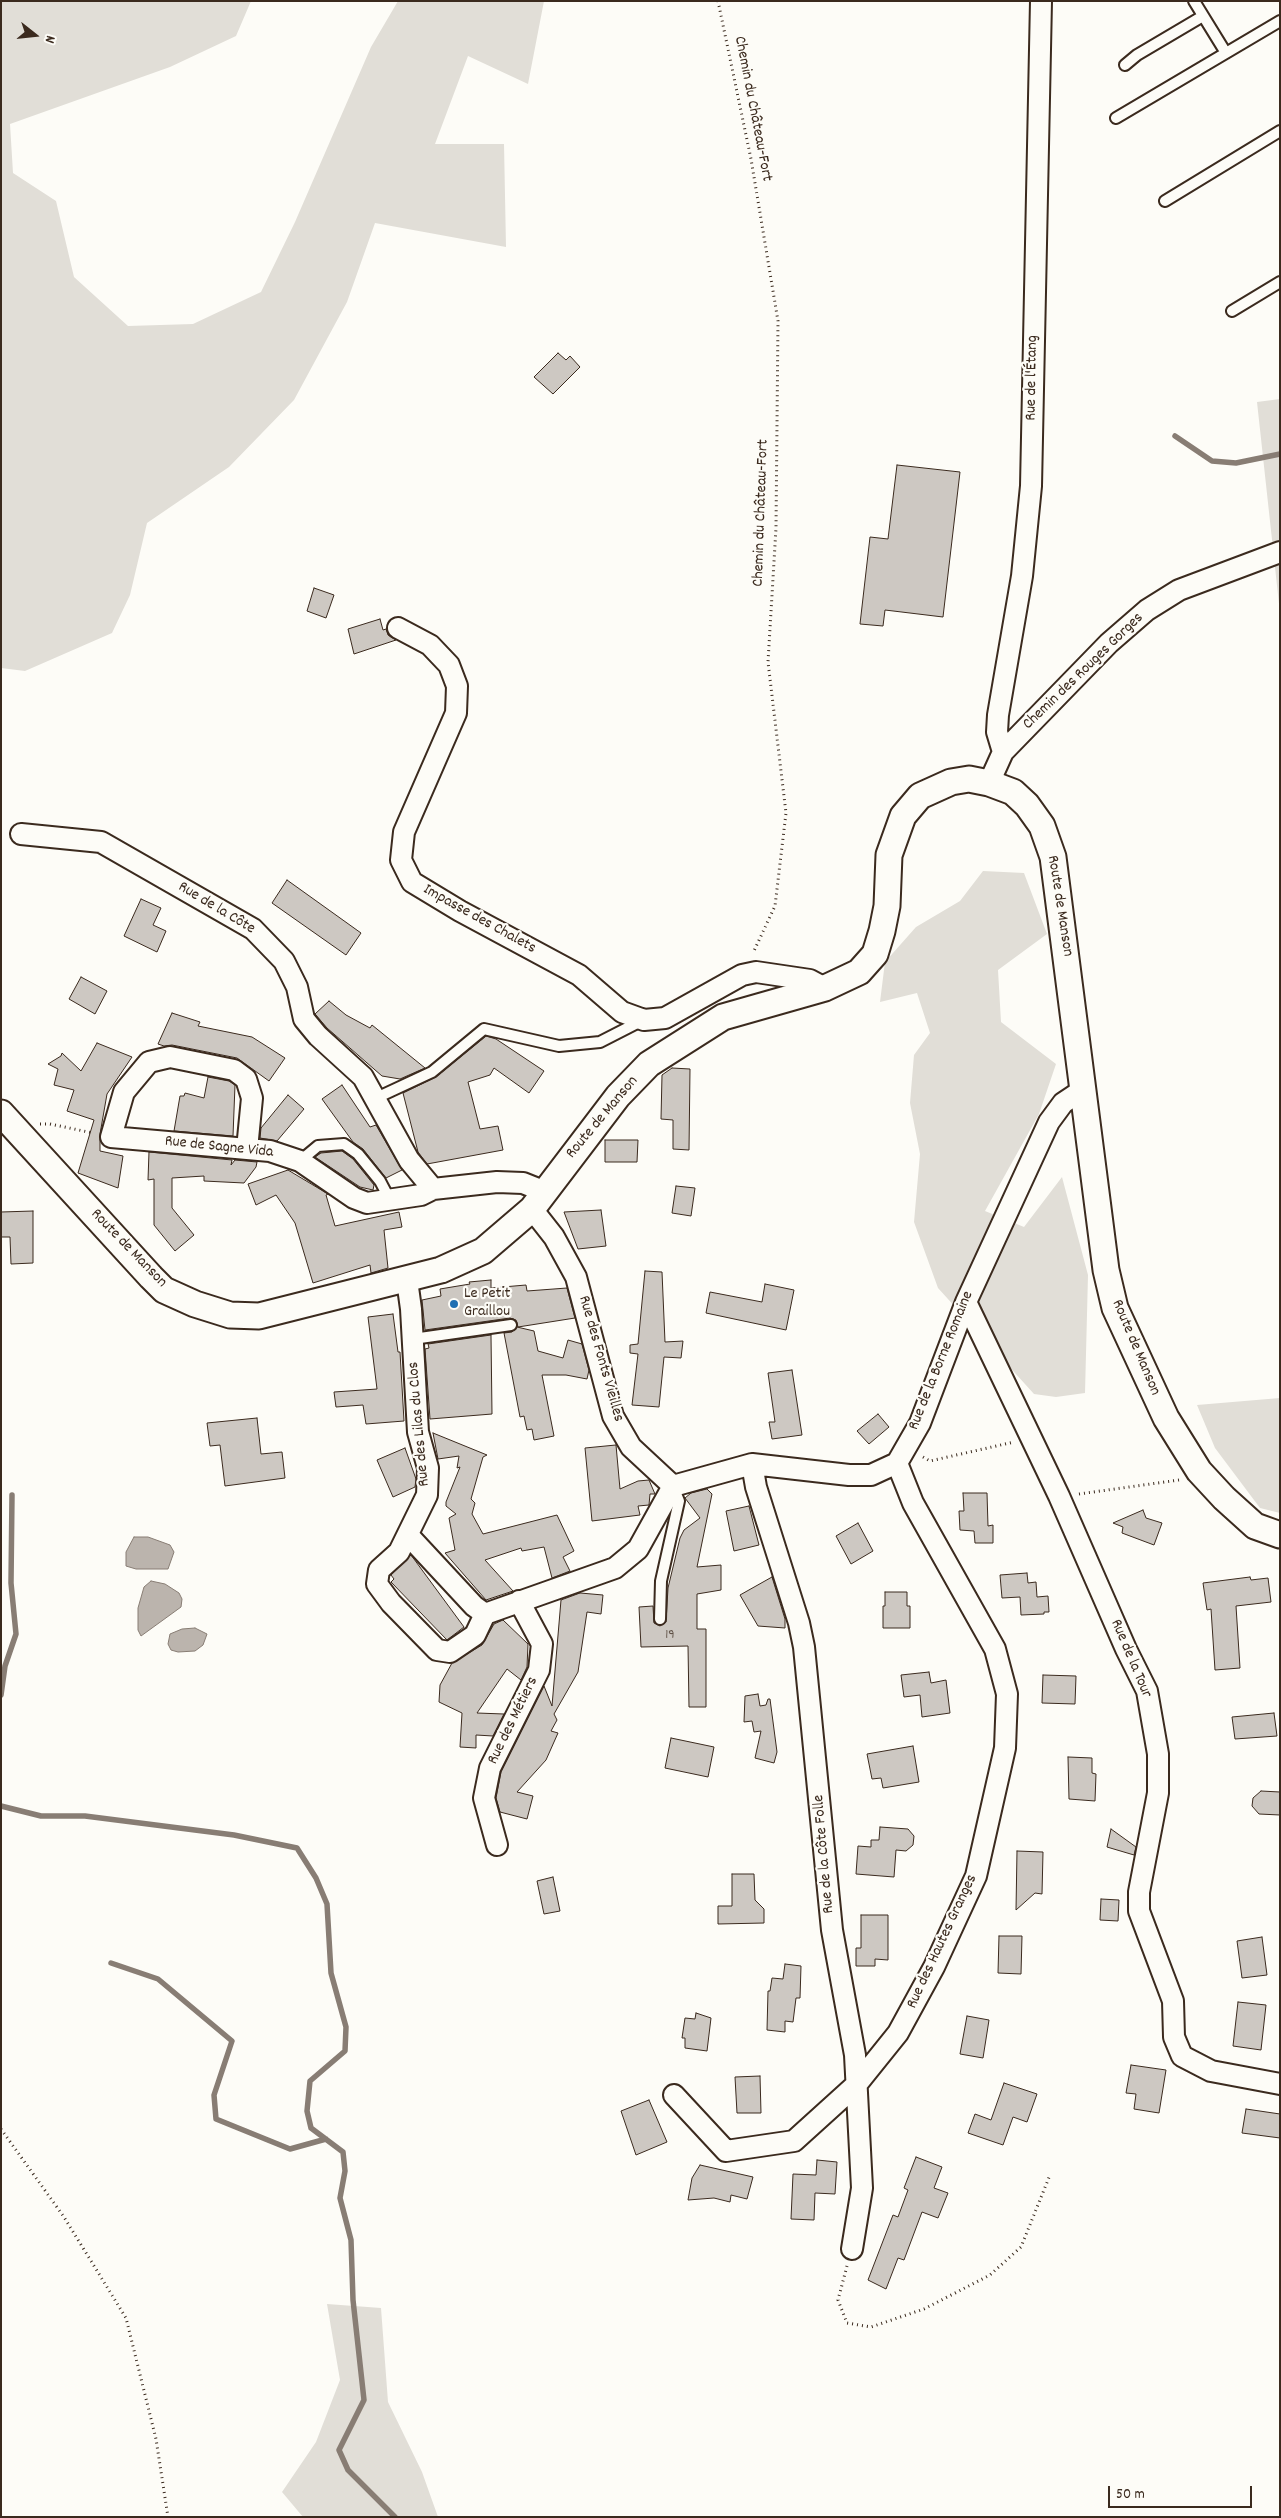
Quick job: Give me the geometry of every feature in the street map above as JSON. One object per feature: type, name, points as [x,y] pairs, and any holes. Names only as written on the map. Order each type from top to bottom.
[{"type":"street","name":"Rue de l'Étang","points":[[1003,752],[997,732],[998,715],[1021,585],[1031,486],[1041,1]]},
{"type":"street","name":"Chemin des Rouges Gorges","points":[[1003,752],[1109,643],[1147,610],[1179,590],[1280,552]]},
{"type":"street","name":"Impasse des Chalets","points":[[398,628],[430,645],[449,665],[457,686],[456,713],[404,832],[401,860],[412,882],[460,911],[579,975],[622,1012],[644,1020]]},
{"type":"street","points":[[990,783],[1003,752]]},
{"type":"street","name":"Route de Manson","points":[[7,1119],[164,1290],[195,1304],[230,1315],[259,1316],[441,1270],[484,1251],[537,1200],[618,1096],[649,1064],[723,1017],[825,988],[859,972],[875,954],[887,906],[890,855],[903,816],[920,796],[951,782],[969,780],[990,783],[1013,792],[1027,805],[1042,826],[1053,857],[1106,1270],[1115,1308],[1166,1418],[1205,1477],[1224,1498],[1256,1526],[1280,1536]]},
{"type":"street","name":"Rue de la Côte","points":[[21,834],[101,842],[253,928],[284,961],[297,987],[304,1019],[318,1036],[363,1077],[409,1160],[433,1189]]},
{"type":"street","points":[[644,1020],[665,1018],[742,975],[756,972],[810,980],[825,988]]},
{"type":"street","points":[[111,1137],[124,1092],[150,1062],[170,1057],[234,1070],[246,1079],[252,1098],[247,1148]]},
{"type":"street","name":"Rue de la Borne Romaine","points":[[673,1486],[752,1464],[849,1475],[871,1475],[901,1456],[920,1423],[966,1302],[1049,1122],[1063,1103],[1084,1089]]},
{"type":"street","name":"Rue de Sagne Vida","points":[[111,1137],[270,1151],[300,1160],[354,1198],[367,1203],[422,1195],[433,1189],[497,1182],[523,1184],[537,1200]]},
{"type":"street","name":"Rue des Fonts Vieilles","points":[[537,1200],[554,1237],[576,1277],[613,1416],[631,1447],[673,1486]]},
{"type":"street","name":"Rue des Lilas du Clos","points":[[407,1280],[413,1338],[418,1432],[428,1468],[427,1495],[399,1552],[380,1570],[377,1584],[391,1603],[437,1650],[450,1652],[475,1635],[486,1614]]},
{"type":"street","name":"Rue de la Tour","points":[[966,1302],[1059,1496],[1126,1649],[1147,1691],[1158,1754],[1158,1793],[1140,1892],[1139,1911],[1173,2000],[1174,2038],[1182,2056],[1212,2071],[1280,2084]]},
{"type":"street","name":"Rue des Hautes Granges","points":[[674,2095],[726,2151],[794,2141],[857,2084],[898,2033],[934,1967],[976,1876],[1005,1748],[1007,1694],[995,1649],[913,1503],[901,1456]]},
{"type":"street","name":"Rue de la Côte Folle","points":[[752,1464],[756,1487],[799,1623],[804,1647],[832,1930],[855,2055],[862,2188],[852,2249]]},
{"type":"street","points":[[408,1535],[474,1606],[486,1614],[615,1568],[638,1548],[673,1486]]},
{"type":"street","name":"Rue des Métiers","points":[[497,1845],[484,1798],[490,1768],[539,1670],[542,1644],[519,1602]]},
{"type":"lane","points":[[1194,1],[1226,53]]},
{"type":"lane","points":[[1125,65],[1137,55],[1203,16]]},
{"type":"lane","points":[[1116,118],[1280,22]]},
{"type":"lane","points":[[1165,201],[1280,131]]},
{"type":"lane","points":[[1232,311],[1280,282]]},
{"type":"lane","points":[[374,1098],[432,1072],[484,1029],[559,1046],[600,1042],[644,1020]]},
{"type":"lane","points":[[300,1160],[318,1146],[344,1144],[358,1154],[375,1174],[390,1200]]},
{"type":"lane","points":[[413,1338],[511,1325]]},
{"type":"lane","points":[[660,1619],[661,1581],[679,1501],[673,1486]]},
{"type":"path","name":"Chemin du Château-Fort","points":[[718,1],[751,159],[778,321],[776,528],[768,662],[786,813],[775,906],[742,975]]},
{"type":"path","points":[[7,1119],[50,1124],[111,1137]]},
{"type":"path","points":[[901,1456],[930,1461],[1032,1438]]},
{"type":"path","points":[[1059,1496],[1205,1477]]},
{"type":"path","points":[[1,2129],[64,2218],[126,2318],[156,2439],[168,2517]]},
{"type":"path","points":[[852,2249],[838,2300],[846,2323],[871,2327],[924,2309],[990,2275],[1021,2247],[1050,2175]]},
{"type":"shaded area","points":[[1,1],[251,1],[236,36],[170,67],[10,124],[13,173],[56,201],[74,277],[128,326],[193,324],[261,292],[295,222],[371,47],[398,1],[544,1],[528,84],[468,56],[435,144],[504,144],[506,247],[375,223],[347,302],[294,400],[229,467],[147,523],[130,595],[112,633],[25,671],[1,668]]},
{"type":"shaded area","points":[[1280,399],[1280,613],[1257,402]]},
{"type":"shaded area","points":[[983,871],[1024,873],[1047,934],[998,970],[1001,1022],[1056,1064],[1039,1114],[985,1211],[1024,1227],[1062,1177],[1088,1275],[1085,1393],[1056,1397],[1034,1394],[938,1288],[914,1222],[920,1154],[910,1103],[914,1055],[930,1033],[917,993],[880,1002],[885,962],[916,927],[960,901]]},
{"type":"shaded area","points":[[1280,1398],[1280,1513],[1260,1508],[1215,1448],[1197,1405]]},
{"type":"shaded area","points":[[134,1537],[148,1537],[170,1545],[174,1552],[168,1569],[136,1569],[126,1566],[126,1552]]},
{"type":"shaded area","points":[[151,1581],[165,1584],[179,1593],[182,1599],[181,1607],[141,1636],[138,1630],[138,1608],[144,1587]]},
{"type":"shaded area","points":[[195,1628],[207,1634],[203,1645],[195,1651],[178,1652],[171,1650],[168,1644],[170,1634],[182,1629]]},
{"type":"shaded area","points":[[327,2304],[381,2308],[388,2402],[422,2472],[438,2517],[303,2517],[282,2492],[316,2442],[340,2380]]},
{"type":"building","points":[[558,353],[566,360],[570,356],[580,367],[553,394],[534,377]]},
{"type":"building","points":[[897,465],[960,472],[943,617],[885,610],[883,626],[860,624],[870,537],[888,539]]},
{"type":"building","points":[[314,588],[334,595],[326,618],[307,611]]},
{"type":"building","points":[[380,619],[383,630],[386,629],[388,635],[396,640],[354,654],[348,629]]},
{"type":"building","points":[[287,880],[361,933],[346,955],[272,903]]},
{"type":"building","points":[[141,899],[161,908],[153,925],[166,931],[157,952],[124,936]]},
{"type":"building","points":[[81,977],[107,991],[95,1014],[69,999]]},
{"type":"building","points":[[329,1001],[346,1015],[370,1028],[372,1025],[425,1068],[400,1079],[382,1076],[327,1028],[315,1014]]},
{"type":"building","points":[[172,1013],[200,1022],[198,1026],[252,1037],[285,1058],[269,1081],[237,1058],[158,1044]]},
{"type":"building","points":[[486,1036],[496,1039],[544,1071],[529,1093],[494,1068],[490,1075],[468,1082],[480,1129],[498,1126],[503,1150],[427,1164],[418,1152],[403,1093],[436,1077]]},
{"type":"building","points":[[97,1043],[132,1057],[107,1094],[100,1134],[100,1151],[123,1156],[118,1188],[78,1173],[94,1120],[67,1111],[74,1090],[54,1085],[58,1069],[48,1064],[61,1056],[62,1053],[81,1071]]},
{"type":"building","points":[[672,1068],[690,1069],[689,1150],[673,1149],[673,1120],[661,1119],[662,1075]]},
{"type":"building","points":[[208,1077],[229,1081],[235,1085],[233,1136],[174,1131],[180,1096],[184,1096],[185,1093],[204,1098]]},
{"type":"building","points":[[342,1085],[370,1127],[376,1125],[402,1170],[386,1178],[363,1149],[353,1142],[322,1099]]},
{"type":"building","points":[[288,1095],[304,1109],[277,1141],[260,1138],[261,1128]]},
{"type":"building","points":[[605,1140],[638,1140],[637,1162],[605,1162]]},
{"type":"building","points":[[342,1151],[353,1159],[374,1185],[373,1190],[360,1187],[315,1157],[321,1153]]},
{"type":"building","points":[[149,1152],[232,1160],[231,1165],[235,1160],[257,1162],[256,1167],[244,1183],[204,1181],[204,1176],[172,1178],[172,1208],[194,1235],[175,1251],[154,1225],[154,1179],[148,1180]]},
{"type":"building","points":[[288,1170],[328,1194],[326,1195],[335,1226],[399,1212],[402,1227],[384,1230],[388,1268],[371,1273],[370,1265],[313,1283],[295,1223],[276,1195],[256,1205],[248,1184]]},
{"type":"building","points":[[676,1186],[695,1188],[691,1216],[672,1213]]},
{"type":"building","points":[[601,1210],[606,1246],[578,1249],[564,1212]]},
{"type":"building","points":[[33,1211],[33,1263],[11,1264],[10,1237],[1,1237],[1,1212]]},
{"type":"building","points":[[645,1271],[662,1272],[665,1342],[683,1341],[681,1358],[664,1357],[659,1407],[632,1405],[638,1354],[630,1353],[630,1345],[638,1344]]},
{"type":"building","points":[[491,1280],[491,1288],[526,1285],[527,1291],[567,1288],[575,1318],[518,1327],[516,1320],[510,1318],[425,1330],[422,1300],[441,1296],[440,1289],[470,1284],[469,1282]]},
{"type":"building","points":[[765,1284],[794,1290],[786,1330],[706,1313],[710,1292],[762,1302]]},
{"type":"building","points":[[393,1314],[398,1352],[400,1352],[404,1421],[366,1424],[363,1405],[336,1407],[334,1392],[377,1389],[368,1317]]},
{"type":"building","points":[[517,1327],[534,1331],[538,1351],[563,1358],[568,1340],[582,1344],[589,1370],[587,1379],[566,1375],[542,1375],[554,1436],[534,1440],[532,1429],[527,1430],[524,1416],[520,1417],[504,1333],[512,1332]]},
{"type":"building","points":[[491,1335],[492,1414],[430,1419],[425,1349],[429,1348],[428,1344]]},
{"type":"building","points":[[792,1370],[802,1435],[772,1439],[769,1422],[775,1422],[768,1373]]},
{"type":"building","points":[[878,1414],[889,1427],[869,1444],[857,1431]]},
{"type":"building","points":[[257,1418],[261,1454],[282,1452],[285,1478],[225,1486],[220,1445],[210,1446],[207,1423]]},
{"type":"building","points":[[433,1433],[487,1455],[483,1457],[471,1499],[475,1503],[472,1514],[483,1534],[557,1515],[574,1551],[563,1557],[570,1571],[552,1578],[544,1547],[522,1551],[521,1548],[485,1560],[513,1591],[486,1600],[445,1553],[455,1550],[449,1518],[456,1514],[446,1506],[446,1502],[460,1467],[457,1468],[459,1456],[438,1459]]},
{"type":"building","points":[[616,1445],[620,1489],[638,1481],[649,1480],[655,1494],[650,1494],[649,1505],[638,1506],[640,1515],[592,1521],[585,1448]]},
{"type":"building","points":[[405,1448],[416,1479],[415,1487],[393,1497],[377,1460]]},
{"type":"building","points":[[707,1489],[712,1494],[697,1567],[721,1565],[721,1590],[697,1594],[697,1629],[706,1629],[706,1707],[689,1707],[688,1646],[641,1647],[639,1607],[653,1606],[654,1623],[660,1626],[666,1622],[668,1588],[680,1538],[684,1530],[700,1518],[685,1498],[691,1493]]},
{"type":"building","points":[[963,1493],[987,1493],[988,1526],[993,1525],[993,1543],[975,1543],[974,1531],[960,1530],[959,1511],[964,1511]]},
{"type":"building","points":[[749,1506],[759,1545],[734,1551],[726,1511]]},
{"type":"building","points":[[1143,1510],[1146,1518],[1162,1523],[1154,1545],[1122,1533],[1123,1527],[1113,1523]]},
{"type":"building","points":[[858,1523],[873,1551],[851,1564],[836,1536]]},
{"type":"building","points":[[411,1555],[464,1627],[447,1640],[391,1582],[394,1579],[391,1575]]},
{"type":"building","points":[[1027,1573],[1028,1583],[1036,1582],[1037,1597],[1048,1596],[1049,1612],[1021,1615],[1020,1597],[1002,1598],[1000,1575]]},
{"type":"building","points":[[772,1577],[785,1619],[785,1628],[758,1626],[740,1595]]},
{"type":"building","points":[[1250,1577],[1251,1580],[1268,1578],[1271,1602],[1236,1606],[1240,1668],[1215,1670],[1211,1609],[1207,1610],[1203,1583]]},
{"type":"building","points":[[885,1592],[907,1592],[907,1606],[910,1606],[910,1628],[883,1628]]},
{"type":"building","points":[[580,1593],[603,1595],[601,1614],[587,1612],[578,1672],[554,1714],[557,1720],[551,1731],[558,1733],[546,1760],[517,1792],[533,1796],[527,1819],[500,1812],[496,1798],[501,1772],[544,1686],[552,1706],[561,1600]]},
{"type":"building","points":[[503,1620],[528,1644],[527,1667],[521,1680],[507,1669],[477,1713],[504,1714],[493,1736],[476,1735],[476,1748],[460,1747],[462,1713],[439,1702],[440,1685],[452,1663],[482,1645],[494,1624]]},
{"type":"building","points":[[929,1672],[931,1683],[946,1680],[950,1713],[922,1717],[920,1695],[904,1697],[901,1675]]},
{"type":"building","points":[[1043,1675],[1076,1676],[1075,1704],[1042,1703]]},
{"type":"building","points":[[758,1694],[760,1706],[766,1705],[768,1699],[770,1699],[777,1752],[774,1763],[755,1758],[761,1731],[754,1732],[752,1721],[744,1722],[745,1696]]},
{"type":"building","points":[[1274,1713],[1277,1736],[1235,1739],[1232,1717]]},
{"type":"building","points":[[671,1738],[714,1747],[708,1777],[665,1768]]},
{"type":"building","points":[[913,1746],[919,1782],[883,1788],[881,1778],[872,1779],[867,1754]]},
{"type":"building","points":[[1068,1757],[1092,1758],[1092,1773],[1096,1774],[1095,1801],[1069,1799]]},
{"type":"building","points":[[1261,1791],[1280,1792],[1280,1815],[1259,1814],[1252,1806],[1253,1798]]},
{"type":"building","points":[[880,1827],[908,1829],[914,1836],[913,1845],[906,1851],[896,1850],[894,1877],[856,1874],[858,1846],[871,1847],[871,1840],[879,1840]]},
{"type":"building","points":[[1111,1829],[1136,1847],[1134,1855],[1107,1847]]},
{"type":"building","points":[[1017,1851],[1043,1852],[1042,1894],[1035,1893],[1016,1910]]},
{"type":"building","points":[[732,1874],[754,1874],[755,1900],[764,1909],[764,1923],[718,1924],[718,1906],[732,1906]]},
{"type":"building","points":[[553,1877],[560,1911],[544,1914],[537,1881]]},
{"type":"building","points":[[1101,1899],[1119,1900],[1118,1921],[1100,1920]]},
{"type":"building","points":[[861,1915],[888,1915],[888,1960],[875,1959],[875,1966],[856,1966],[856,1948],[861,1948]]},
{"type":"building","points":[[999,1936],[1022,1936],[1021,1974],[998,1973]]},
{"type":"building","points":[[1262,1937],[1267,1975],[1242,1978],[1237,1941]]},
{"type":"building","points":[[785,1964],[801,1966],[800,1998],[796,1998],[793,2022],[785,2021],[785,2032],[767,2030],[768,1991],[770,1991],[772,1978],[783,1979]]},
{"type":"building","points":[[1238,2002],[1266,2005],[1261,2050],[1233,2046]]},
{"type":"building","points":[[696,2013],[711,2018],[707,2051],[685,2048],[685,2038],[682,2038],[685,2018],[695,2019]]},
{"type":"building","points":[[967,2016],[989,2020],[983,2058],[960,2054]]},
{"type":"building","points":[[1131,2065],[1166,2070],[1159,2113],[1134,2109],[1136,2094],[1126,2093]]},
{"type":"building","points":[[760,2076],[761,2113],[737,2113],[735,2077]]},
{"type":"building","points":[[1004,2083],[1037,2094],[1027,2122],[1013,2117],[1003,2145],[968,2133],[975,2114],[991,2120]]},
{"type":"building","points":[[649,2100],[667,2142],[636,2155],[621,2111]]},
{"type":"building","points":[[1246,2109],[1280,2114],[1280,2138],[1242,2133]]},
{"type":"building","points":[[916,2157],[942,2167],[934,2188],[948,2193],[938,2218],[922,2212],[904,2260],[898,2258],[886,2289],[868,2280],[893,2215],[898,2217],[908,2190],[904,2188]]},
{"type":"building","points":[[817,2160],[837,2162],[835,2194],[815,2193],[814,2220],[791,2219],[793,2174],[816,2175]]},
{"type":"building","points":[[700,2165],[753,2177],[747,2199],[731,2195],[730,2202],[714,2198],[688,2200],[692,2178]]},
{"type":"waterway","points":[[1175,436],[1212,461],[1236,463],[1280,454]]},
{"type":"waterway","points":[[1,1695],[5,1666],[16,1634],[11,1583],[12,1495]]},
{"type":"waterway","points":[[1,1806],[41,1816],[85,1816],[234,1835],[297,1848],[316,1878],[327,1904],[331,1973],[346,2027],[345,2051],[310,2081],[307,2111],[311,2128],[343,2152],[345,2171],[340,2198],[351,2240],[353,2300],[364,2400],[339,2450],[348,2470],[395,2517]]},
{"type":"waterway","points":[[111,1963],[158,1979],[232,2041],[214,2095],[216,2119],[290,2149],[326,2139]]},
{"type":"place","name":"Le Petit Graillou","points":[[454,1304]]}]
